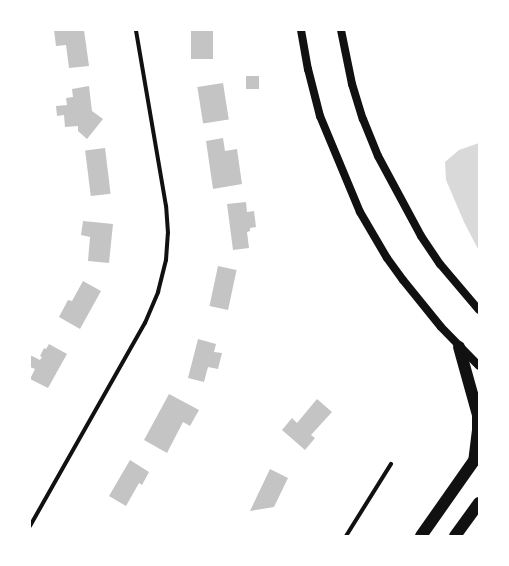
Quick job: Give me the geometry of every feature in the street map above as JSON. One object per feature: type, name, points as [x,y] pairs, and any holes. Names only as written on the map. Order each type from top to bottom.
[{"type":"highway","points":[[421,536],[477,458],[478,415],[459,347]]},
{"type":"highway","points":[[455,536],[479,503]]},
{"type":"main road","points":[[301,30],[308,69],[320,116],[360,212],[387,258],[459,347],[479,366]]},
{"type":"main road","points":[[341,30],[352,84],[362,119],[378,156],[421,236],[440,264],[479,310]]},
{"type":"street","points":[[30,526],[145,323],[158,292],[166,260],[168,233],[166,206],[136,30]]},
{"type":"street","points":[[346,536],[391,464]]},
{"type":"shaded area","points":[[479,143],[479,251],[464,222],[446,180],[445,162],[459,150]]},
{"type":"building","points":[[54,30],[84,30],[89,66],[69,68],[66,45],[56,46]]},
{"type":"building","points":[[191,30],[213,30],[213,59],[191,59]]},
{"type":"building","points":[[246,76],[259,76],[259,89],[246,89]]},
{"type":"building","points":[[223,83],[229,120],[203,124],[197,87]]},
{"type":"building","points":[[89,86],[92,111],[103,119],[87,139],[78,131],[78,126],[65,127],[64,115],[57,116],[56,106],[67,105],[66,98],[73,97],[72,89]]},
{"type":"building","points":[[223,138],[225,151],[237,149],[242,184],[213,189],[206,141]]},
{"type":"building","points":[[105,148],[111,194],[91,196],[85,150]]},
{"type":"building","points":[[246,202],[247,212],[254,211],[256,227],[250,228],[250,231],[247,232],[249,248],[233,250],[227,204]]},
{"type":"building","points":[[83,221],[113,224],[109,263],[88,261],[90,237],[81,235]]},
{"type":"building","points":[[218,266],[237,270],[228,310],[209,306]]},
{"type":"building","points":[[83,281],[101,291],[80,329],[59,317],[68,300],[72,301]]},
{"type":"building","points":[[198,339],[216,344],[214,352],[222,353],[218,369],[208,367],[204,382],[188,378]]},
{"type":"building","points":[[49,344],[67,354],[48,388],[30,379],[35,369],[30,367],[30,355],[40,360],[42,357],[40,356],[44,348],[46,349]]},
{"type":"building","points":[[169,394],[199,410],[190,426],[183,422],[167,453],[144,440]]},
{"type":"building","points":[[317,399],[332,412],[311,435],[315,438],[305,450],[282,430],[292,418],[297,423]]},
{"type":"building","points":[[130,460],[149,472],[142,485],[139,483],[126,506],[109,496]]},
{"type":"building","points":[[270,469],[288,478],[274,507],[250,511]]}]
